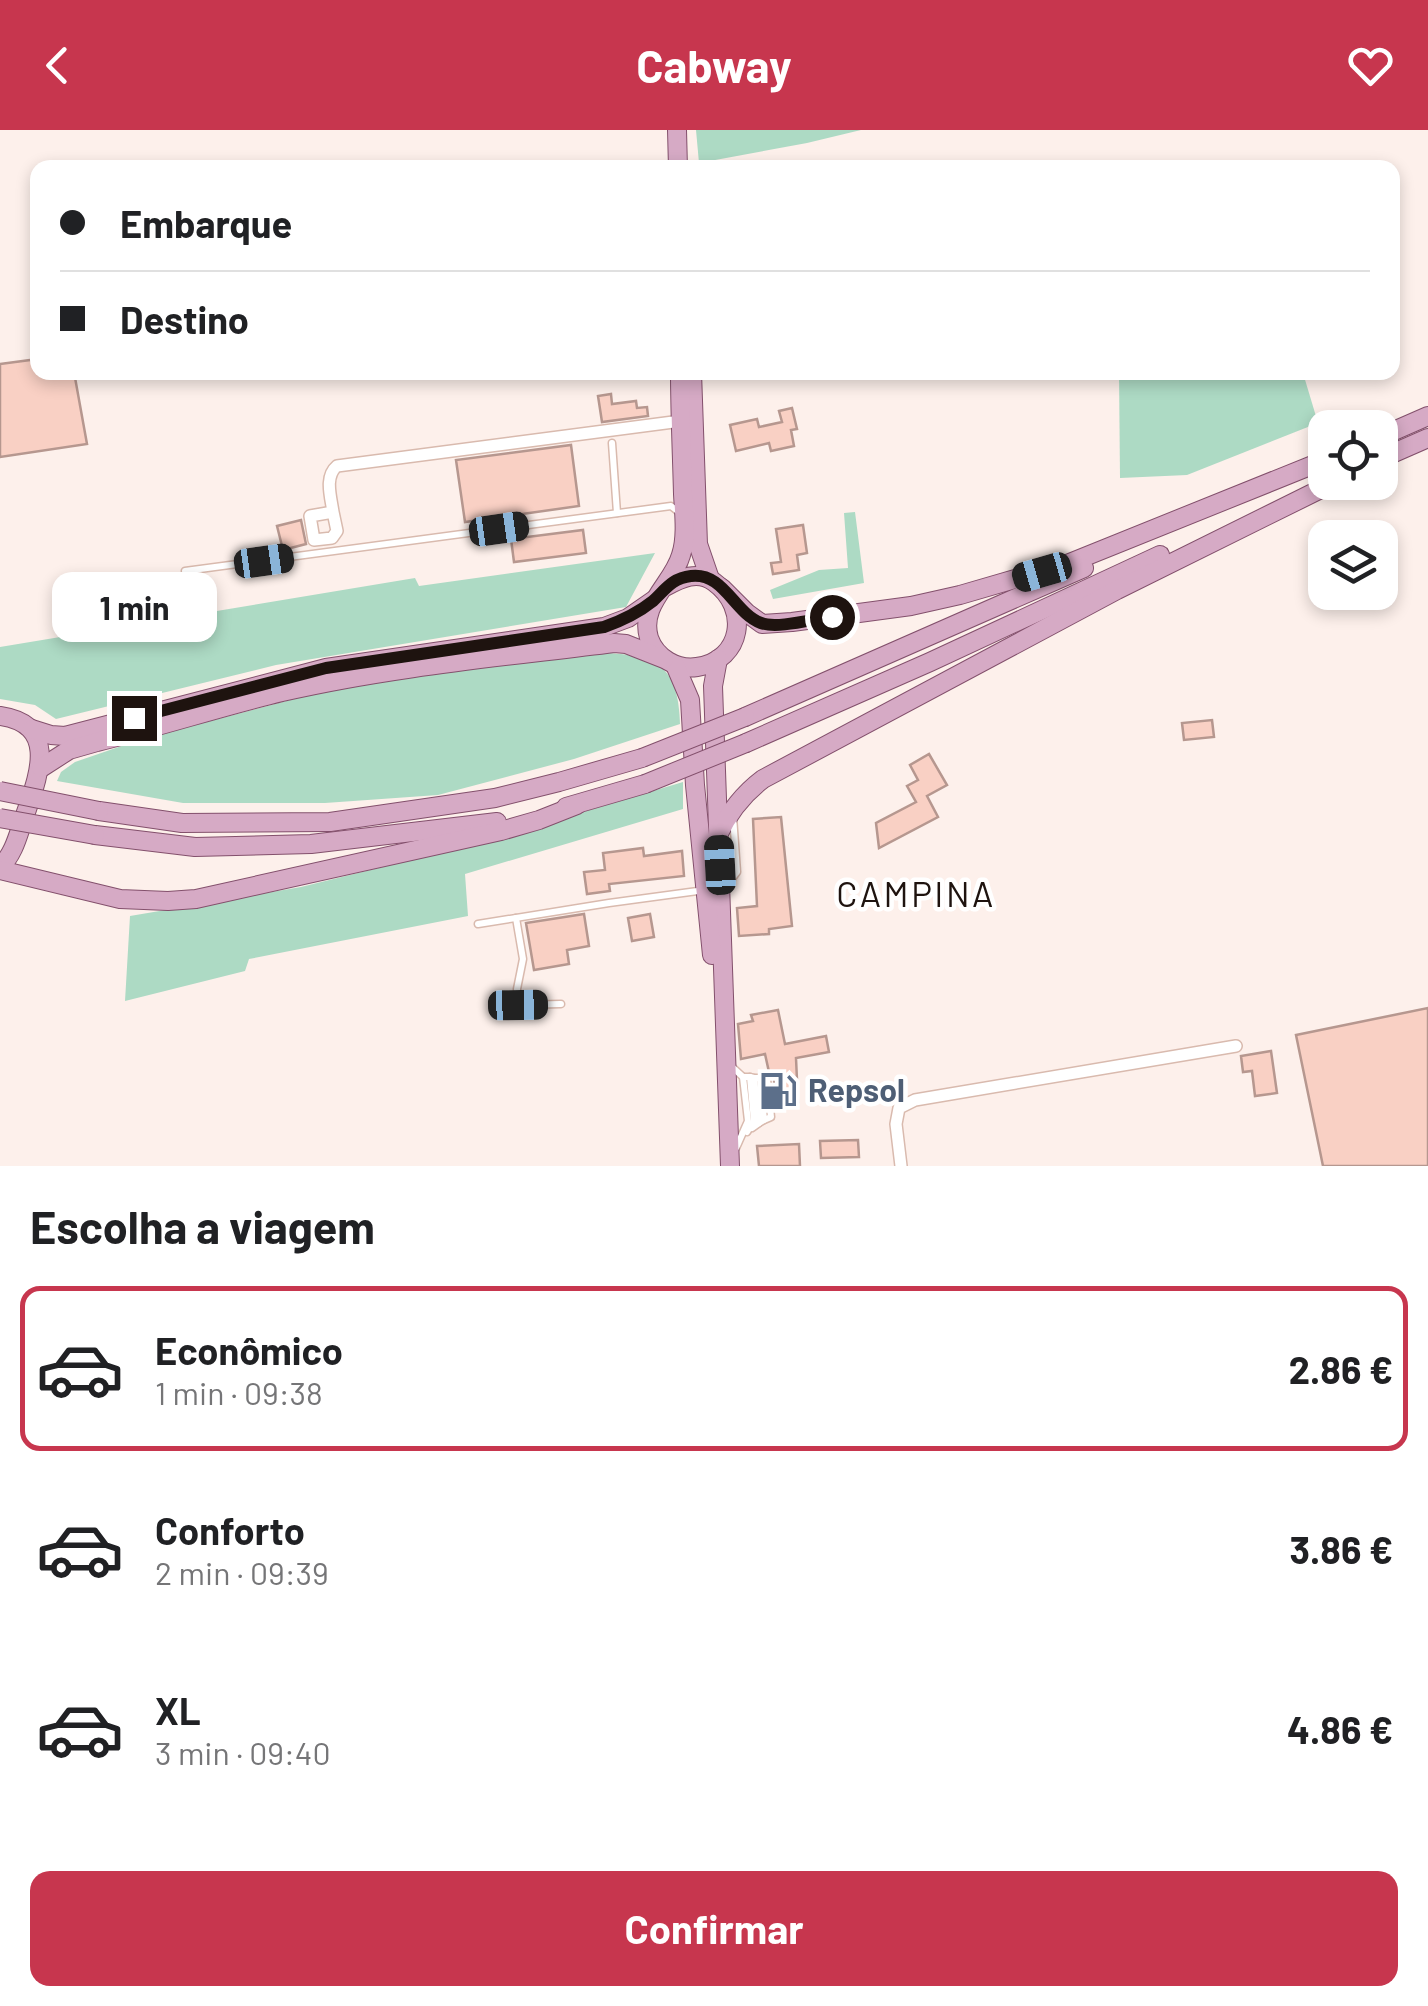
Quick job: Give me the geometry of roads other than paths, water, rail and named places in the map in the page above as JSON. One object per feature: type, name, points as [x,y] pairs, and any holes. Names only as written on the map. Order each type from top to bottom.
[{"type":"main road","points":[[677,130],[678,160]]},
{"type":"main road","points":[[680,380],[682,554],[648,623],[655,649],[670,662],[690,700],[695,785],[714,893],[730,1165]]},
{"type":"main road","points":[[692,380],[698,544],[716,583],[762,624],[911,606],[1068,564],[1308,467]]},
{"type":"main road","points":[[1398,429],[1428,416]]},
{"type":"main road","points":[[1398,452],[1421,441]]},
{"type":"main road","points":[[0,792],[99,812],[182,823],[330,822],[495,798],[642,758],[745,717],[1015,600],[1284,476]]},
{"type":"main road","points":[[32,729],[41,768],[14,846],[0,869],[120,900],[196,898],[501,831],[645,784],[930,662],[1308,490]]},
{"type":"main road","points":[[718,835],[732,809],[764,778],[1117,590],[1308,495]]},
{"type":"main road","points":[[0,716],[51,735],[65,736],[326,668],[604,627],[628,618],[690,576],[716,583],[731,598],[736,610],[736,636],[729,648],[718,659],[695,668],[614,643],[413,669],[282,692],[70,750],[41,768]]},
{"type":"main road","points":[[718,659],[713,686],[718,835],[714,893],[730,1165]]},
{"type":"main road","points":[[0,818],[195,847],[311,844],[496,822],[577,805]]},
{"type":"street","points":[[333,512],[328,481],[330,471],[337,466],[681,421]]},
{"type":"street","points":[[900,1166],[896,1124],[899,1108],[915,1100],[1236,1046]]},
{"type":"lane","points":[[612,443],[617,513]]},
{"type":"lane","points":[[658,507],[683,484]]},
{"type":"lane","points":[[185,571],[658,507],[671,506],[684,518]]},
{"type":"lane","points":[[478,924],[714,893],[737,872],[732,809]]},
{"type":"lane","points":[[516,918],[524,959],[517,989],[518,1005],[561,1004]]},
{"type":"lane","points":[[726,1060],[752,1078],[762,1121],[747,1132]]},
{"type":"lane","points":[[739,1141],[754,1122],[752,1078]]},
{"type":"lane","points":[[730,1165],[748,1121],[752,1078]]},
{"type":"place","name":"Repsol","points":[[778,1091]]},
{"type":"district","name":"CAMPINA","points":[[916,895]]}]
